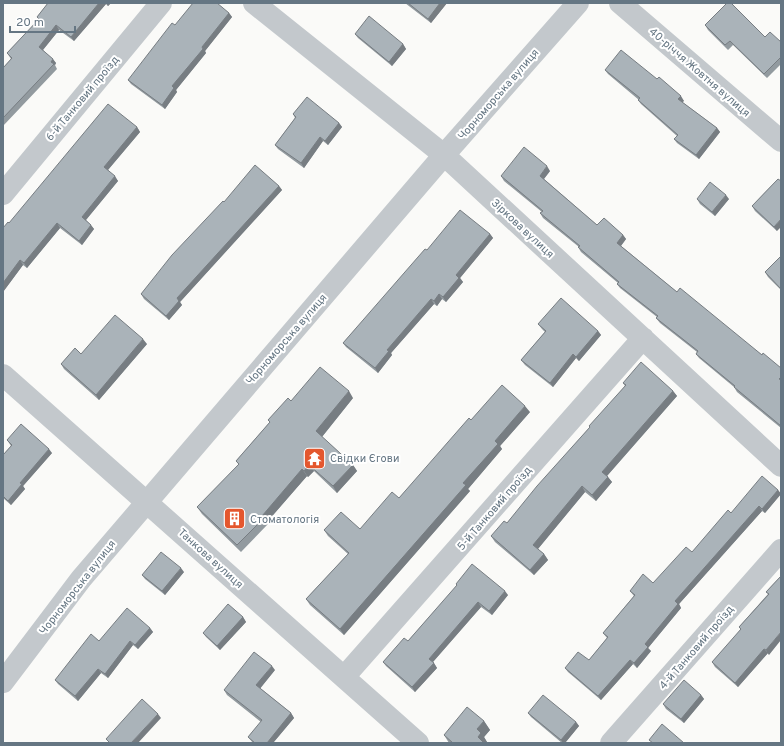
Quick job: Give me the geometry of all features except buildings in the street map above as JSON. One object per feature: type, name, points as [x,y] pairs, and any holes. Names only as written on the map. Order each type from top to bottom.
[{"type":"street","name":"6-й Танковий проїзд","points":[[3,194],[161,3]]},
{"type":"street","name":"Зіркова вулиця","points":[[254,3],[444,155],[781,466]]},
{"type":"street","name":"Чорноморська вулиця","points":[[3,682],[81,579],[147,501],[444,155],[578,3]]},
{"type":"street","name":"40-річчя Жовтня вулиця","points":[[620,3],[781,141]]},
{"type":"street","name":"5-й Танковий проїзд","points":[[344,677],[644,338]]},
{"type":"street","name":"Танкова вулиця","points":[[3,375],[147,501],[418,743]]},
{"type":"street","name":"4-й Танковий проїзд","points":[[611,743],[781,550]]},
{"type":"place","name":"Свідки Єгови","points":[[315,458]]},
{"type":"place","name":"Стоматологія","points":[[235,519]]}]
